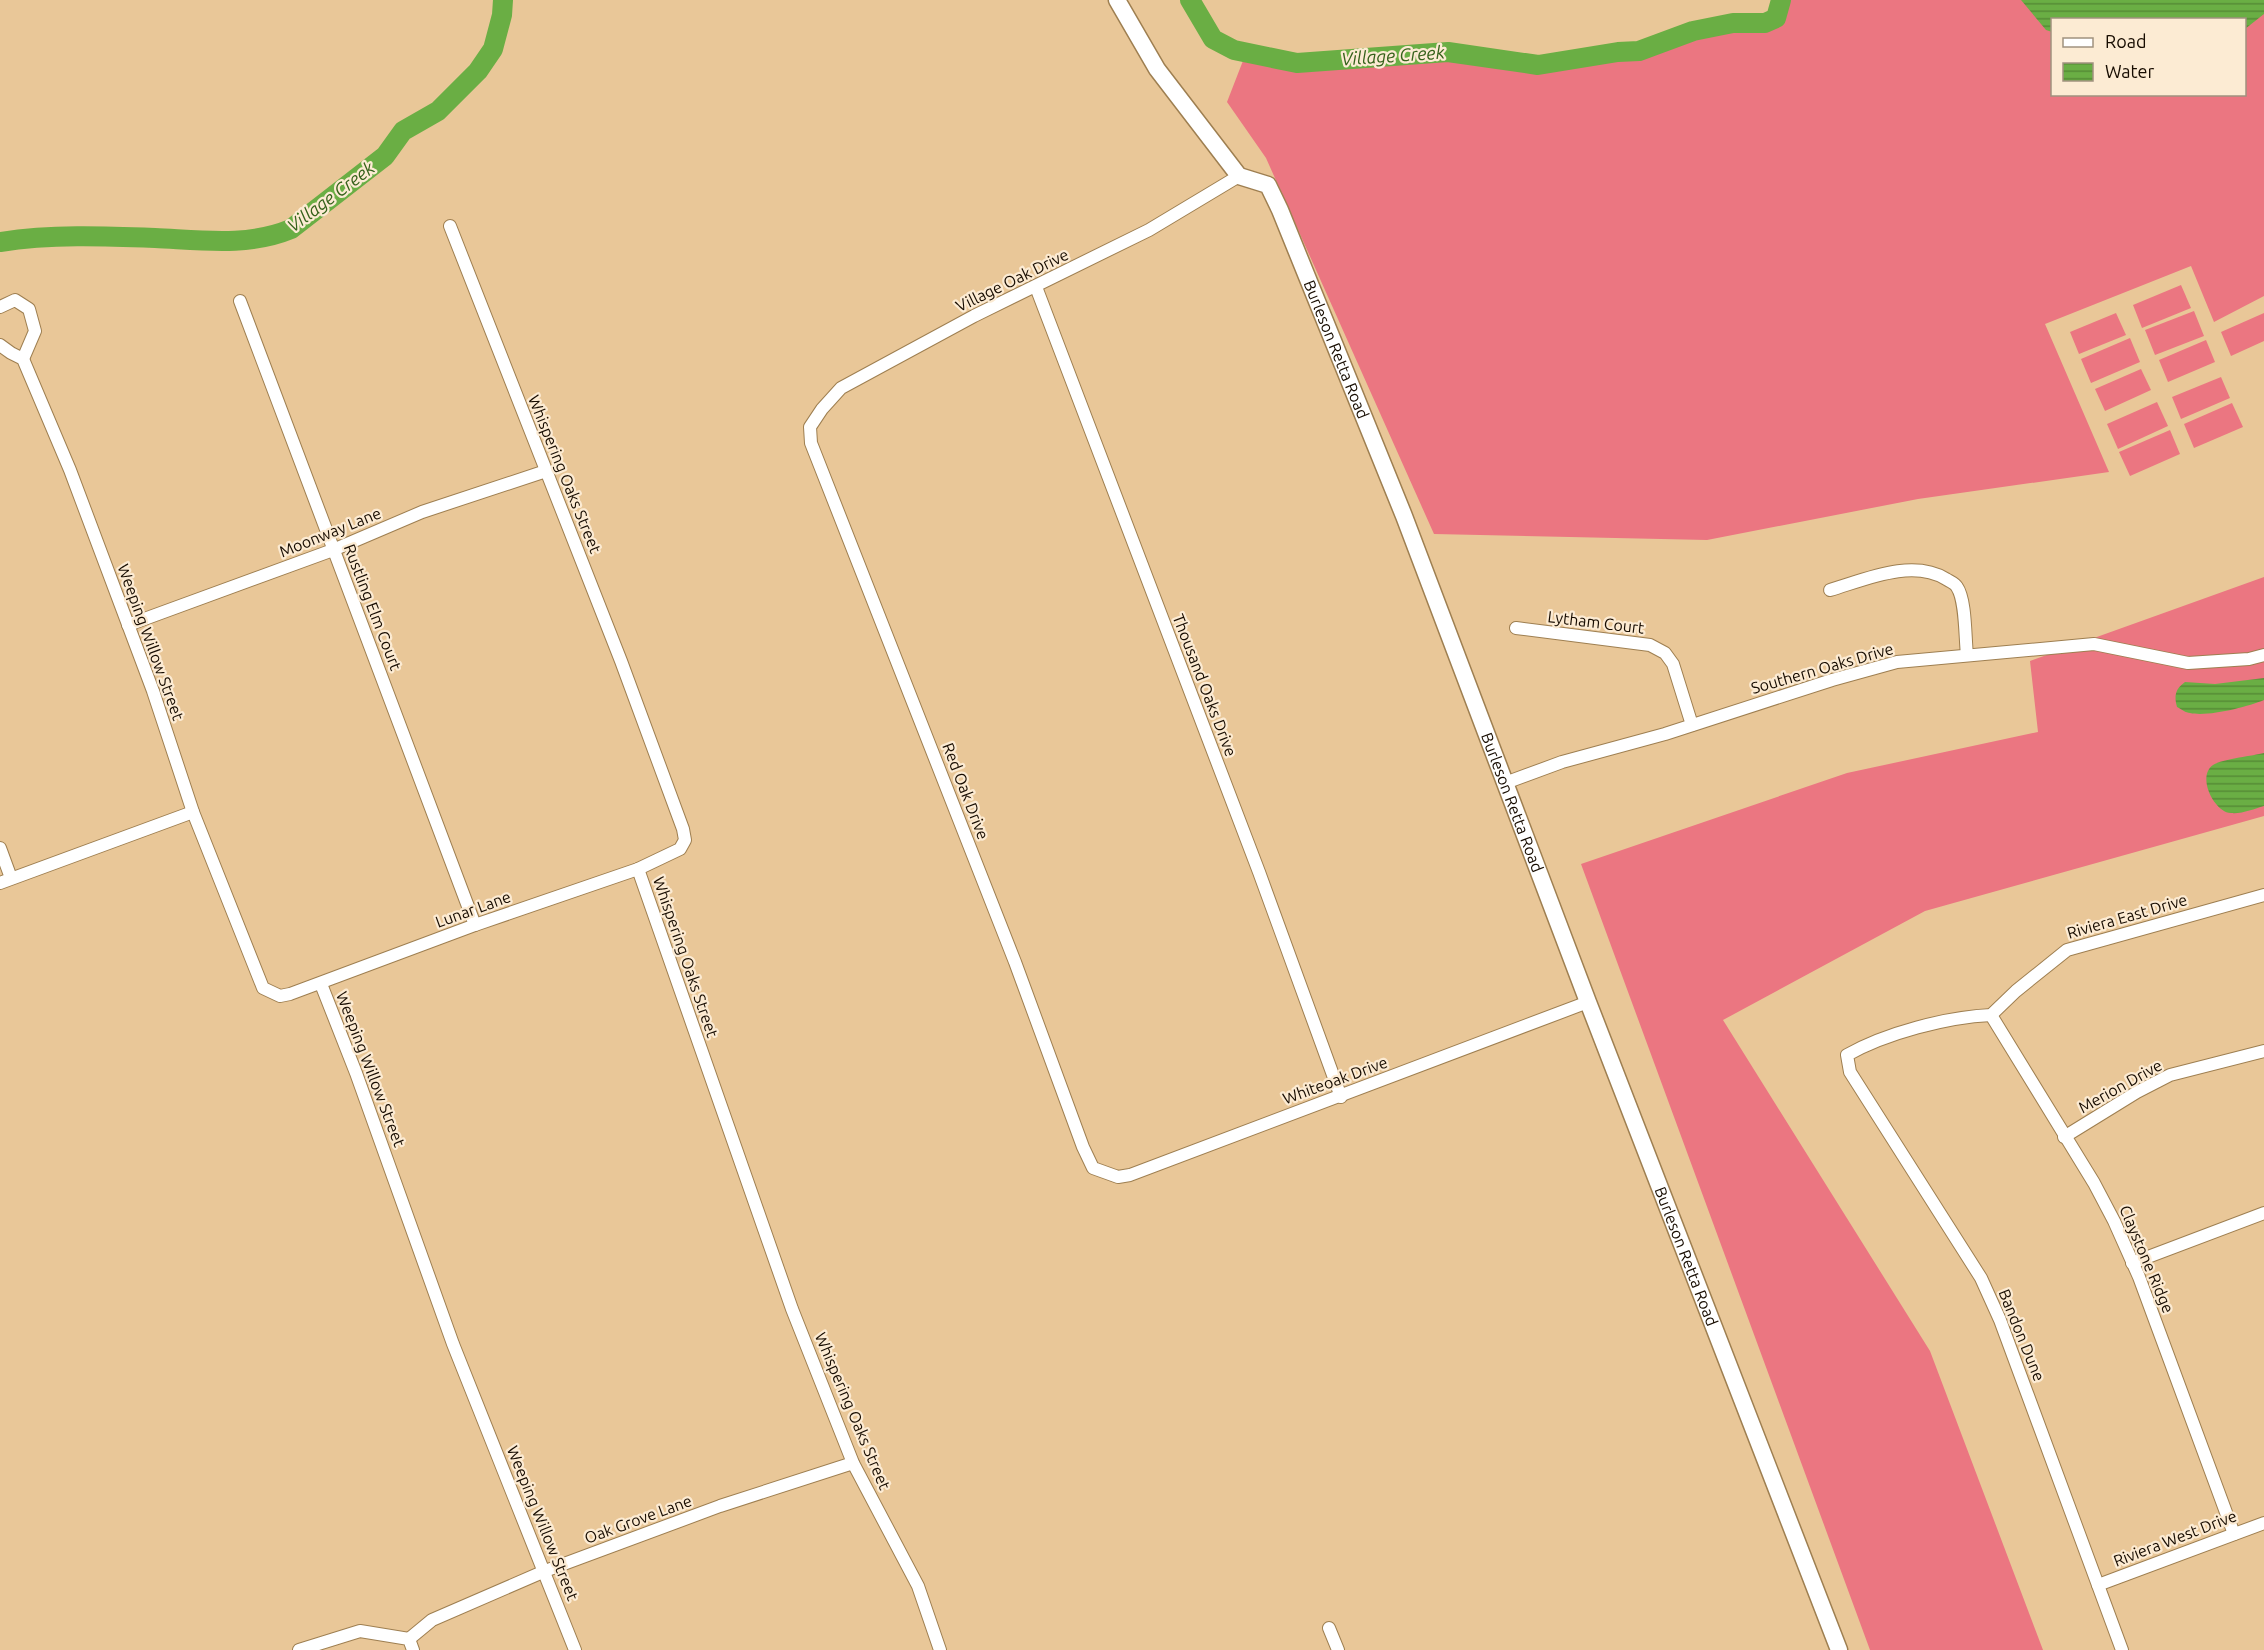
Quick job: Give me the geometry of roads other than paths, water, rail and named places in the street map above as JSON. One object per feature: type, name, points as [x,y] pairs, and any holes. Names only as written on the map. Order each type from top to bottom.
[{"type":"street","points":[[1117,0],[1157,69],[1239,176]]},
{"type":"street","name":"Village Oak Drive","points":[[810,427],[822,409],[841,388],[974,316],[1149,231],[1239,176]]},
{"type":"street","name":"Burleson Retta Road","points":[[1239,176],[1268,185],[1280,210],[1404,516],[1588,1002],[1839,1650]]},
{"type":"street","name":"Whispering Oaks Street","points":[[450,226],[621,661],[683,829],[685,840],[680,849],[638,869],[792,1309],[854,1462],[918,1586],[940,1650]]},
{"type":"street","name":"Thousand Oaks Drive","points":[[1036,287],[1259,872],[1341,1097]]},
{"type":"street","points":[[0,307],[15,300],[29,309],[36,331],[24,359],[0,345]]},
{"type":"street","name":"Rustling Elm Court","points":[[240,301],[475,925]]},
{"type":"street","name":"Weeping Willow Street","points":[[24,359],[70,470],[153,691],[193,812],[263,988],[280,996],[321,984],[356,1073],[453,1344],[575,1650]]},
{"type":"street","name":"Red Oak Drive","points":[[810,427],[811,442],[1015,962],[1060,1089],[1093,1168]]},
{"type":"street","name":"Moonway Lane","points":[[128,625],[333,550],[422,512],[546,471]]},
{"type":"street","points":[[1830,590],[1915,569],[1938,574],[1957,586],[1962,602],[1967,655]]},
{"type":"street","name":"Lytham Court","points":[[1516,628],[1650,645],[1665,653],[1673,664],[1692,725]]},
{"type":"street","name":"Southern Oaks Drive","points":[[1505,783],[1562,762],[1897,662],[2094,644],[2188,663],[2249,659],[2264,655]]},
{"type":"street","points":[[0,848],[6,880],[193,812]]},
{"type":"street","name":"Lunar Lane","points":[[321,984],[475,925],[638,869]]},
{"type":"street","name":"Riviera East Drive","points":[[1991,1015],[2016,991],[2067,950],[2264,895]]},
{"type":"street","name":"Whiteoak Drive","points":[[1093,1168],[1118,1177],[1130,1175],[1588,1002]]},
{"type":"street","name":"Bandon Dune","points":[[1991,1015],[1953,1019],[1869,1043],[1847,1054],[1850,1072],[1980,1278],[2000,1320],[2121,1650]]},
{"type":"street","name":"Claystone Ridge","points":[[1991,1015],[2094,1183],[2114,1221],[2139,1277],[2235,1533]]},
{"type":"street","name":"Merion Drive","points":[[2064,1137],[2137,1092],[2170,1075],[2264,1050]]},
{"type":"street","points":[[2132,1263],[2264,1213]]},
{"type":"street","name":"Oak Grove Lane","points":[[411,1645],[432,1620],[545,1571],[720,1506],[854,1462]]},
{"type":"street","name":"Riviera West Drive","points":[[2098,1585],[2264,1522]]},
{"type":"street","points":[[1329,1628],[1338,1650]]},
{"type":"street","points":[[299,1650],[360,1631],[411,1645]]},
{"type":"water","points":[[2021,0],[2264,0],[2264,14],[2246,28],[2246,18],[2051,18],[2051,32],[2046,30]]},
{"type":"water","points":[[2264,678],[2264,700],[2257,703],[2207,714],[2188,713],[2177,707],[2176,693],[2185,682],[2215,684]]},
{"type":"water","points":[[2264,753],[2264,806],[2235,813],[2219,807],[2210,794],[2206,778],[2213,765]]},
{"type":"waterway","name":"Village Creek","points":[[0,242],[77,236],[224,241],[275,235],[291,229],[385,156],[403,131],[438,111],[478,71],[493,49],[502,15],[503,0]]},
{"type":"waterway","name":"Village Creek","points":[[1190,0],[1213,39],[1234,50],[1297,63],[1448,52],[1538,65],[1618,52],[1639,51],[1693,31],[1733,23],[1765,23],[1776,18],[1781,0]]}]
